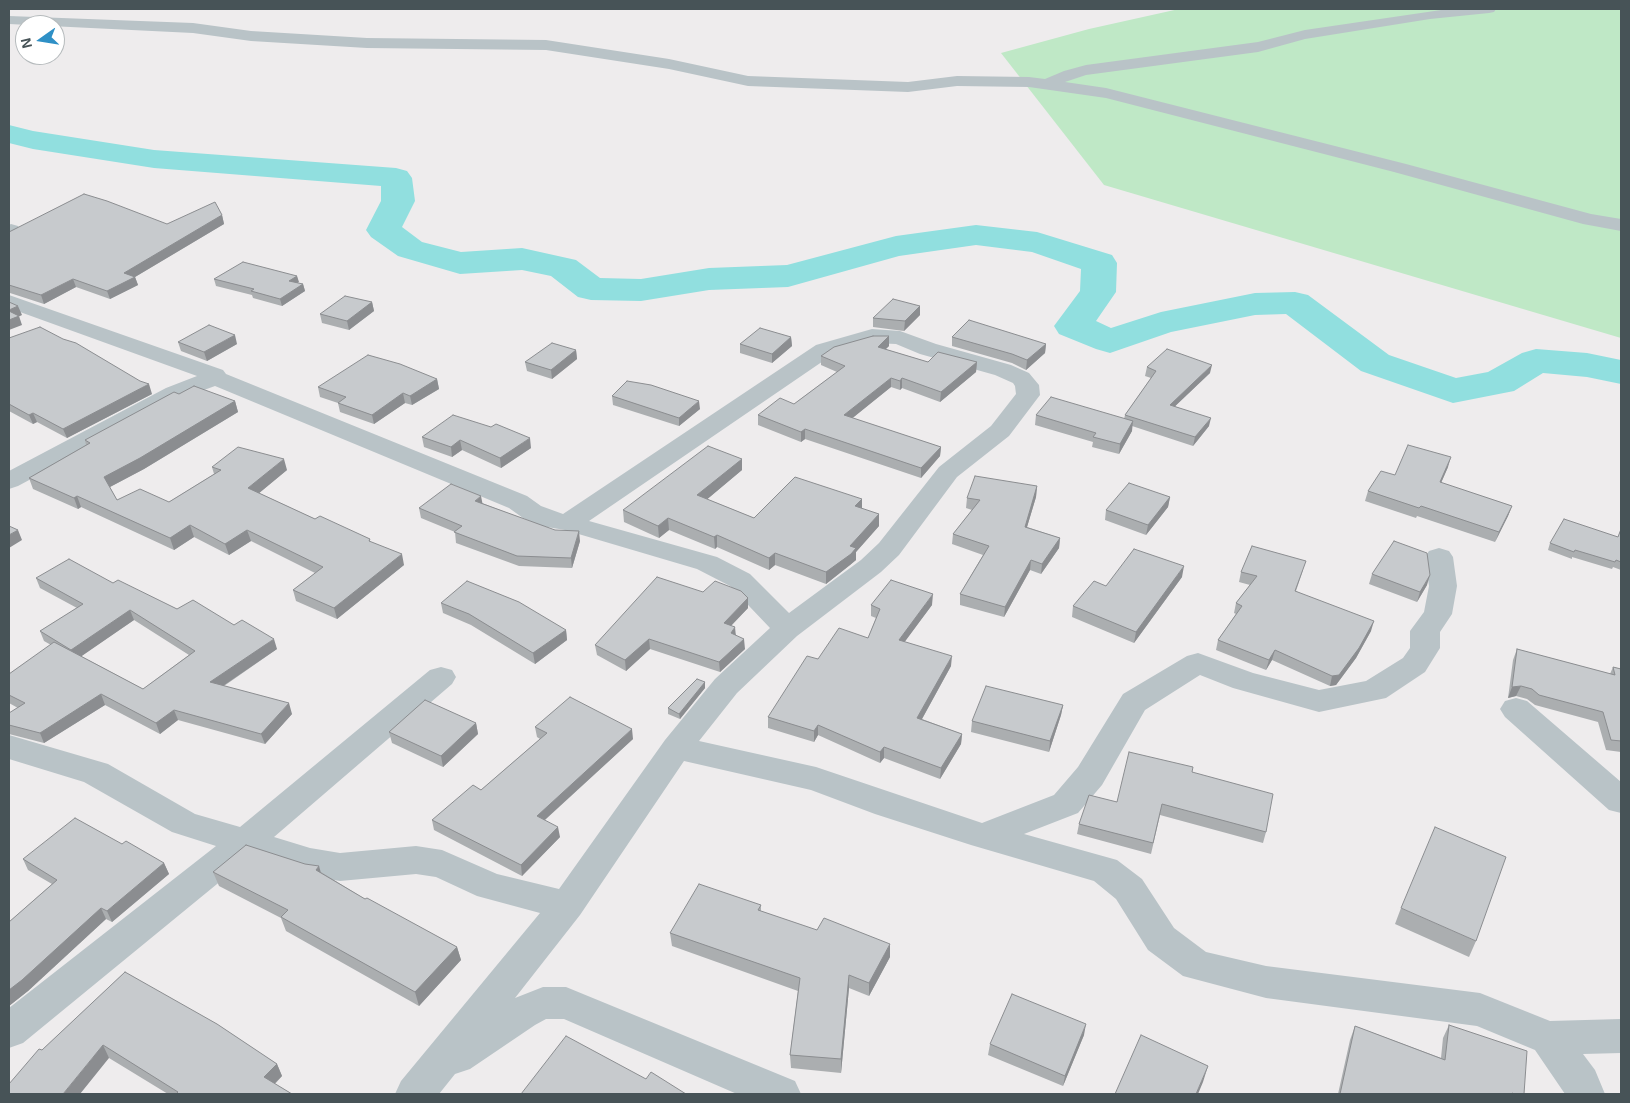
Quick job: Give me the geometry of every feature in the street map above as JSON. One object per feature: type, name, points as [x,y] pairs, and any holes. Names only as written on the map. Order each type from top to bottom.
[{"type":"street","points":[[1047,85],[1070,74],[1086,70],[1258,47],[1305,35],[1333,24],[1489,9]]},
{"type":"street","points":[[9,20],[193,28],[250,36],[367,43],[546,45],[669,64],[748,81],[908,88],[957,81],[1029,82],[1106,93],[1400,168],[1590,220],[1621,225]]},
{"type":"street","points":[[9,301],[215,375],[214,378]]},
{"type":"street","points":[[36,330],[63,319]]},
{"type":"street","points":[[424,1083],[567,905],[676,748],[726,686],[787,629],[871,566],[889,549],[948,472],[1000,431],[1028,395],[1027,385],[1021,378],[1003,370],[928,349],[900,338],[872,336],[824,350],[568,523]]},
{"type":"street","points":[[9,481],[174,393],[214,378],[518,502],[532,512],[550,520],[568,523],[707,563],[740,580],[787,629]]},
{"type":"street","points":[[983,836],[1066,804],[1090,776],[1134,702],[1198,663],[1244,682],[1319,702],[1375,690],[1414,665],[1425,648],[1425,631],[1438,614],[1443,586],[1439,557]]},
{"type":"street","points":[[9,1031],[245,842],[440,677]]},
{"type":"street","points":[[1516,709],[1621,801]]},
{"type":"street","points":[[9,747],[96,773],[184,823],[310,862],[340,867],[416,860],[442,864],[490,886],[567,905]]},
{"type":"street","points":[[676,748],[816,779],[887,805],[983,836],[1104,870],[1129,889],[1161,939],[1196,965],[1266,982],[1480,1010],[1549,1038],[1621,1036]]},
{"type":"street","points":[[424,1083],[521,1013],[543,1003],[566,1004],[781,1094]]},
{"type":"street","points":[[1549,1038],[1581,1083],[1585,1094]]},
{"type":"green space","points":[[1179,9],[1621,9],[1621,338],[1104,185],[1001,53],[1089,29]]},
{"type":"building","points":[[84,194],[167,224],[215,202],[222,215],[124,273],[135,277],[107,291],[73,279],[41,295],[9,285],[9,232]]},
{"type":"building","points":[[243,262],[297,276],[289,281],[303,284],[280,299],[251,291],[254,289],[214,279]]},
{"type":"building","points":[[345,296],[372,302],[347,321],[320,314]]},
{"type":"building","points":[[893,299],[920,306],[905,321],[873,318]]},
{"type":"building","points":[[9,302],[18,306],[9,310]]},
{"type":"building","points":[[9,311],[19,316],[9,320]]},
{"type":"building","points":[[969,320],[1046,344],[1027,360],[952,337]]},
{"type":"building","points":[[209,325],[235,335],[204,352],[178,342]]},
{"type":"building","points":[[40,327],[63,339],[76,343],[140,381],[149,384],[63,429],[33,413],[29,415],[9,404],[9,338]]},
{"type":"building","points":[[760,328],[791,337],[772,354],[740,344]]},
{"type":"building","points":[[873,336],[889,336],[878,347],[928,362],[938,352],[977,362],[941,392],[902,378],[900,381],[891,378],[844,415],[941,447],[921,468],[805,429],[801,432],[758,415],[780,398],[794,404],[845,366],[821,356],[834,347]]},
{"type":"building","points":[[552,343],[576,350],[551,370],[525,362]]},
{"type":"building","points":[[1167,349],[1212,365],[1170,405],[1211,418],[1195,437],[1125,415],[1156,371],[1147,367]]},
{"type":"building","points":[[368,355],[400,364],[437,379],[410,396],[403,393],[372,415],[338,403],[346,397],[318,387]]},
{"type":"building","points":[[627,381],[651,385],[699,401],[679,418],[612,396]]},
{"type":"building","points":[[194,386],[235,401],[140,458],[104,477],[117,500],[140,489],[169,502],[221,470],[212,467],[238,447],[284,459],[248,488],[315,519],[320,516],[370,539],[369,541],[402,554],[334,608],[293,590],[323,567],[247,530],[225,544],[190,525],[170,538],[77,496],[74,498],[29,478],[90,443],[85,440],[174,392],[179,394]]},
{"type":"building","points":[[1051,397],[1133,421],[1120,444],[1093,437],[1096,433],[1036,415]]},
{"type":"building","points":[[453,415],[491,427],[496,424],[530,438],[500,458],[460,440],[451,447],[422,437]]},
{"type":"building","points":[[1408,445],[1451,457],[1440,482],[1512,506],[1499,532],[1421,506],[1419,508],[1368,491],[1381,471],[1395,475]]},
{"type":"building","points":[[708,446],[742,459],[697,495],[754,518],[795,477],[862,499],[855,506],[879,514],[850,546],[856,548],[851,554],[826,572],[775,553],[769,558],[717,535],[714,537],[668,518],[658,526],[623,510]]},
{"type":"building","points":[[975,476],[1037,486],[1025,527],[1060,538],[1042,564],[1031,560],[1005,607],[960,594],[989,546],[953,534],[980,500],[967,498]]},
{"type":"building","points":[[1129,483],[1170,497],[1148,525],[1106,510]]},
{"type":"building","points":[[451,484],[481,496],[475,501],[555,530],[579,531],[571,558],[517,556],[454,532],[462,526],[419,508]]},
{"type":"building","points":[[1564,519],[1618,537],[1621,529],[1621,562],[1616,560],[1615,562],[1575,550],[1574,552],[1550,543]]},
{"type":"building","points":[[9,526],[18,530],[9,535]]},
{"type":"building","points":[[1394,541],[1427,553],[1430,575],[1420,592],[1372,574]]},
{"type":"building","points":[[1252,546],[1306,561],[1295,591],[1374,621],[1359,648],[1339,675],[1332,676],[1275,650],[1269,660],[1218,640],[1242,606],[1236,603],[1257,576],[1241,572]]},
{"type":"building","points":[[1134,549],[1184,566],[1136,632],[1073,606],[1094,581],[1106,586]]},
{"type":"building","points":[[69,559],[113,583],[118,580],[177,609],[193,600],[234,625],[242,620],[274,639],[210,682],[289,703],[261,734],[174,710],[156,723],[101,694],[40,733],[9,725],[9,713],[25,703],[9,695],[9,674],[54,642],[143,689],[195,651],[130,610],[71,650],[40,631],[83,604],[36,578]]},
{"type":"building","points":[[657,577],[703,592],[715,581],[741,591],[748,598],[724,623],[735,627],[731,633],[744,639],[719,662],[649,639],[625,660],[595,645]]},
{"type":"building","points":[[891,580],[933,594],[899,640],[952,656],[917,718],[962,734],[941,768],[884,747],[880,752],[818,725],[814,731],[768,717],[807,656],[818,659],[839,628],[868,638],[880,609],[871,605]]},
{"type":"building","points":[[467,581],[519,602],[566,630],[533,653],[469,614],[441,603]]},
{"type":"building","points":[[1517,649],[1615,675],[1613,667],[1621,669],[1621,741],[1611,740],[1603,712],[1539,695],[1532,689],[1521,686],[1512,687]]},
{"type":"building","points":[[697,679],[705,682],[679,714],[668,708]]},
{"type":"building","points":[[986,686],[1063,705],[1050,741],[972,721]]},
{"type":"building","points":[[570,697],[632,729],[537,816],[558,827],[521,865],[432,820],[473,785],[481,790],[547,733],[535,727]]},
{"type":"building","points":[[425,700],[476,723],[441,756],[389,732]]},
{"type":"building","points":[[1129,752],[1193,767],[1192,772],[1273,794],[1266,832],[1162,804],[1153,843],[1079,824],[1089,795],[1117,802]]},
{"type":"building","points":[[75,818],[122,844],[126,841],[164,863],[107,911],[101,908],[9,990],[9,922],[57,880],[23,859]]},
{"type":"building","points":[[1435,827],[1506,857],[1476,941],[1401,908]]},
{"type":"building","points":[[246,845],[305,864],[319,866],[316,870],[365,899],[367,898],[457,947],[415,992],[281,917],[288,910],[213,872]]},
{"type":"building","points":[[699,884],[761,905],[758,910],[817,930],[824,918],[890,944],[869,983],[849,975],[841,1059],[790,1055],[800,978],[670,933]]},
{"type":"building","points":[[125,972],[217,1024],[277,1064],[264,1077],[292,1094],[176,1094],[178,1092],[103,1045],[63,1094],[9,1094],[9,1084],[39,1049],[42,1050]]},
{"type":"building","points":[[1012,994],[1086,1024],[1065,1076],[990,1044]]},
{"type":"building","points":[[1449,1025],[1527,1051],[1524,1094],[1340,1094],[1355,1026],[1445,1060]]},
{"type":"building","points":[[1141,1035],[1208,1066],[1196,1094],[1115,1094]]},
{"type":"building","points":[[566,1036],[646,1079],[651,1072],[686,1094],[521,1094]]},
{"type":"waterway","points":[[9,134],[33,140],[154,159],[396,178],[398,201],[383,230],[410,249],[460,263],[522,259],[563,268],[591,289],[641,290],[709,279],[788,276],[896,246],[976,235],[1037,242],[1099,263],[1098,292],[1073,326],[1110,341],[1161,323],[1255,304],[1295,303],[1375,363],[1453,391],[1500,382],[1536,361],[1587,365],[1621,372]]}]
